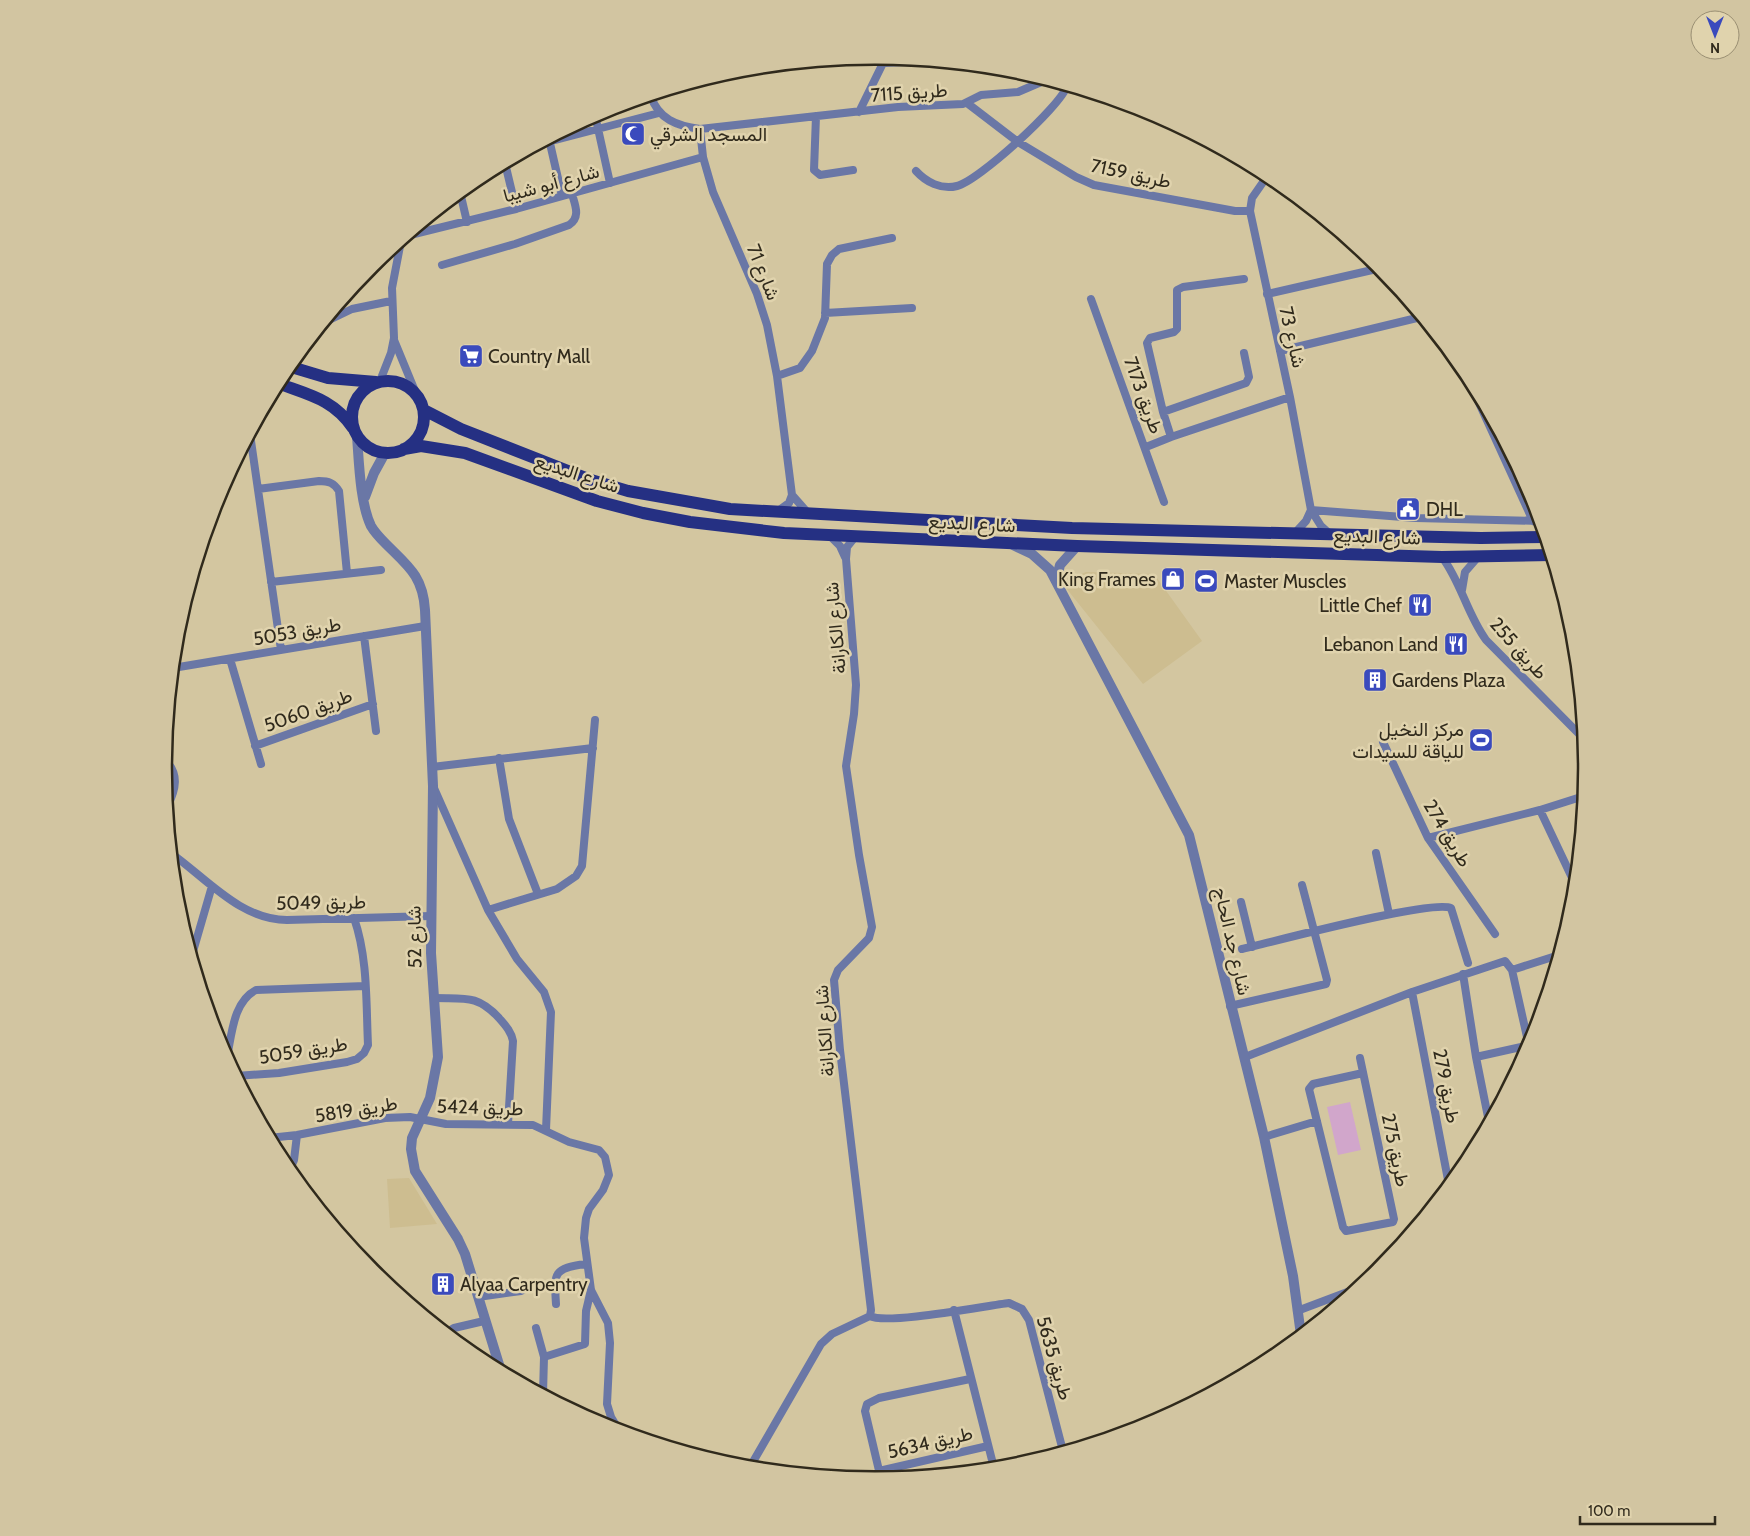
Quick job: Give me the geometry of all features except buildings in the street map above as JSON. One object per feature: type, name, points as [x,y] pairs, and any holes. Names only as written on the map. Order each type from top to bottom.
[{"type":"main road","points":[[284,386],[330,404],[343,413],[355,432],[369,447],[385,453],[404,449],[414,442],[421,433],[424,422],[424,410],[415,391],[399,382],[328,378],[296,368]]},
{"type":"main road","points":[[355,432],[352,412],[358,396],[378,382]]},
{"type":"main road","name":"شارع البديع","points":[[424,410],[461,429],[592,480],[628,491],[695,504],[775,513],[1072,528],[1331,535],[1539,537]]},
{"type":"main road","name":"شارع البديع","points":[[404,449],[421,446],[466,453],[565,490],[643,513],[737,529],[830,536],[1010,544],[1442,557],[1545,555]]},
{"type":"street","points":[[653,101],[659,113],[678,124],[700,129],[859,112],[882,65]]},
{"type":"street","name":"طريق 7115","points":[[859,112],[966,103],[982,95],[1018,92],[1036,84]]},
{"type":"street","points":[[916,171],[931,183],[956,186],[976,177],[1018,142],[1057,101],[1064,91]]},
{"type":"street","name":"طريق 7159","points":[[966,103],[1018,142],[1076,177],[1094,185],[1235,211],[1250,212]]},
{"type":"street","points":[[566,136],[659,113]]},
{"type":"street","points":[[816,116],[814,170],[816,174],[820,176],[853,170]]},
{"type":"street","points":[[596,123],[610,183]]},
{"type":"street","name":"شارع 71","points":[[700,129],[703,156],[713,192],[760,301],[767,324],[777,376],[792,494]]},
{"type":"street","points":[[550,144],[562,196]]},
{"type":"street","name":"شارع أبو شيبا","points":[[418,233],[572,194],[703,156]]},
{"type":"street","points":[[507,169],[516,209]]},
{"type":"street","points":[[1250,212],[1252,198],[1264,181]]},
{"type":"street","points":[[442,265],[569,226],[575,221],[577,214],[572,194]]},
{"type":"street","points":[[462,199],[467,222]]},
{"type":"street","name":"شارع 73","points":[[1250,212],[1290,397],[1311,510],[1317,521],[1331,535]]},
{"type":"street","points":[[777,376],[800,368],[806,362],[820,332],[825,313],[827,264],[832,255],[839,249],[892,238]]},
{"type":"street","points":[[378,382],[391,353],[394,338],[391,300],[399,251]]},
{"type":"street","points":[[1267,294],[1371,270]]},
{"type":"street","points":[[1171,437],[1162,412],[1147,343],[1150,338],[1174,332],[1177,329],[1177,290],[1183,287],[1244,280]]},
{"type":"street","name":"طريق 7173","points":[[1091,299],[1146,447],[1164,502]]},
{"type":"street","points":[[336,317],[352,309],[391,300]]},
{"type":"street","points":[[825,313],[912,308]]},
{"type":"street","points":[[1280,351],[1416,318]]},
{"type":"street","points":[[394,338],[415,391]]},
{"type":"street","points":[[1162,412],[1246,383],[1250,377],[1244,353]]},
{"type":"street","points":[[1146,447],[1290,397]]},
{"type":"street","name":"شارع 52","points":[[355,432],[368,516],[376,534],[413,570],[424,596],[433,786],[431,916],[438,1057],[430,1098],[412,1138],[410,1149],[415,1170],[458,1239],[498,1361]]},
{"type":"street","points":[[251,443],[281,650]]},
{"type":"street","points":[[1500,446],[1522,495]]},
{"type":"street","points":[[364,498],[374,473],[385,453]]},
{"type":"street","points":[[258,488],[319,481],[327,481],[334,484],[339,491],[347,573]]},
{"type":"street","points":[[775,513],[789,503],[792,494]]},
{"type":"street","points":[[792,494],[796,503],[810,515]]},
{"type":"street","points":[[1294,534],[1303,526],[1311,510],[1416,518],[1533,521]]},
{"type":"street","name":"شارع الكارانة","points":[[830,536],[840,546],[846,559]]},
{"type":"street","name":"شارع الكارانة","points":[[855,537],[847,547],[846,559],[856,685],[846,766],[872,927],[869,938],[838,970],[834,986],[840,1050],[871,1301],[870,1316]]},
{"type":"street","name":"شارع جد الحاج","points":[[1010,544],[1042,561],[1056,581],[1185,825],[1192,846],[1230,1006],[1245,1057],[1264,1137],[1293,1276],[1300,1328]]},
{"type":"street","points":[[1056,581],[1060,565],[1076,546]]},
{"type":"street","name":"طريق 255","points":[[1442,557],[1486,640],[1576,731]]},
{"type":"street","points":[[1462,592],[1465,572],[1478,557]]},
{"type":"street","points":[[271,582],[381,570]]},
{"type":"street","name":"طريق 5053","points":[[180,667],[426,626]]},
{"type":"street","name":"طريق 5060","points":[[364,636],[376,731]]},
{"type":"street","name":"طريق 5060","points":[[230,659],[261,764]]},
{"type":"street","name":"طريق 5060","points":[[256,746],[373,704]]},
{"type":"street","points":[[488,910],[568,884],[582,866],[595,720]]},
{"type":"street","name":"طريق 274","points":[[1383,742],[1428,838],[1496,934]]},
{"type":"street","points":[[432,766],[593,748]]},
{"type":"street","points":[[499,758],[509,819],[538,894]]},
{"type":"street","points":[[172,766],[175,776],[173,793]]},
{"type":"street","points":[[433,786],[488,910],[517,959],[537,982],[549,1002],[551,1012],[546,1130]]},
{"type":"street","points":[[1428,838],[1540,810],[1577,798]]},
{"type":"street","points":[[1540,810],[1570,873]]},
{"type":"street","points":[[1376,853],[1389,914]]},
{"type":"street","name":"طريق 5049","points":[[178,859],[247,911],[266,919],[431,916]]},
{"type":"street","points":[[1230,1006],[1326,984],[1327,980],[1316,932],[1302,885]]},
{"type":"street","points":[[195,945],[212,886]]},
{"type":"street","points":[[1241,902],[1252,947]]},
{"type":"street","points":[[1242,949],[1389,914],[1441,906],[1451,908],[1468,963]]},
{"type":"street","name":"طريق 5059","points":[[243,1076],[279,1073],[357,1059],[364,1053],[368,1045],[365,986],[361,945],[354,918]]},
{"type":"street","points":[[1512,970],[1552,957]]},
{"type":"street","points":[[1245,1057],[1412,992],[1505,961],[1512,970],[1527,1031]]},
{"type":"street","points":[[1463,974],[1487,1114]]},
{"type":"street","name":"طريق 5059","points":[[230,1046],[240,1003],[247,995],[256,990],[365,986]]},
{"type":"street","name":"طريق 279","points":[[1412,992],[1447,1176]]},
{"type":"street","points":[[434,998],[480,1001],[490,1008],[510,1031],[513,1041],[508,1124]]},
{"type":"street","points":[[1476,1057],[1520,1047]]},
{"type":"street","name":"طريق 275","points":[[1360,1058],[1394,1216],[1393,1222],[1344,1230],[1309,1089],[1310,1085],[1363,1073]]},
{"type":"street","name":"طريق 5819","points":[[277,1137],[385,1118],[421,1119]]},
{"type":"street","name":"طريق 5424","points":[[421,1119],[446,1124],[533,1125],[569,1142],[599,1150],[609,1165],[607,1183],[586,1218],[584,1228],[586,1264],[591,1290],[608,1324],[610,1343],[607,1404],[614,1420]]},
{"type":"street","points":[[1264,1137],[1317,1121]]},
{"type":"street","name":"طريق 5819","points":[[293,1163],[296,1135]]},
{"type":"street","points":[[556,1304],[555,1278],[558,1271],[564,1267],[586,1264]]},
{"type":"street","points":[[544,1358],[585,1344],[586,1311],[591,1290]]},
{"type":"street","points":[[478,1297],[521,1291]]},
{"type":"street","points":[[1297,1311],[1342,1294]]},
{"type":"street","name":"طريق 5635","points":[[870,1316],[875,1319],[896,1319],[1009,1303],[1017,1305],[1027,1314],[1062,1446]]},
{"type":"street","name":"طريق 5634","points":[[954,1310],[992,1461]]},
{"type":"street","points":[[754,1460],[820,1344],[832,1334],[870,1316]]},
{"type":"street","points":[[452,1329],[484,1321]]},
{"type":"street","points":[[536,1328],[544,1358],[543,1388]]},
{"type":"street","name":"طريق 5634","points":[[879,1471],[866,1411],[868,1404],[879,1398],[970,1379]]},
{"type":"street","name":"طريق 5634","points":[[880,1471],[988,1446]]},
{"type":"shaded area","points":[[1086,572],[1154,574],[1202,641],[1143,684],[1062,583]]},
{"type":"shaded area","points":[[1350,1102],[1361,1150],[1338,1155],[1327,1107]]},
{"type":"shaded area","points":[[409,1178],[437,1224],[390,1228],[387,1179]]},
{"type":"place","name":"المسجد الشرقي","points":[[633,134]]},
{"type":"place","name":"Country Mall","points":[[471,356]]},
{"type":"place","name":"DHL","points":[[1408,509]]},
{"type":"place","name":"King Frames","points":[[1173,579]]},
{"type":"place","name":"Master Muscles","points":[[1206,581]]},
{"type":"place","name":"Little Chef","points":[[1420,605]]},
{"type":"place","name":"Lebanon Land","points":[[1456,644]]},
{"type":"place","name":"Gardens Plaza","points":[[1375,680]]},
{"type":"place","name":"مركز النخيل للياقة للسيدات","points":[[1481,740]]},
{"type":"place","name":"Alyaa Carpentry","points":[[443,1284]]}]
